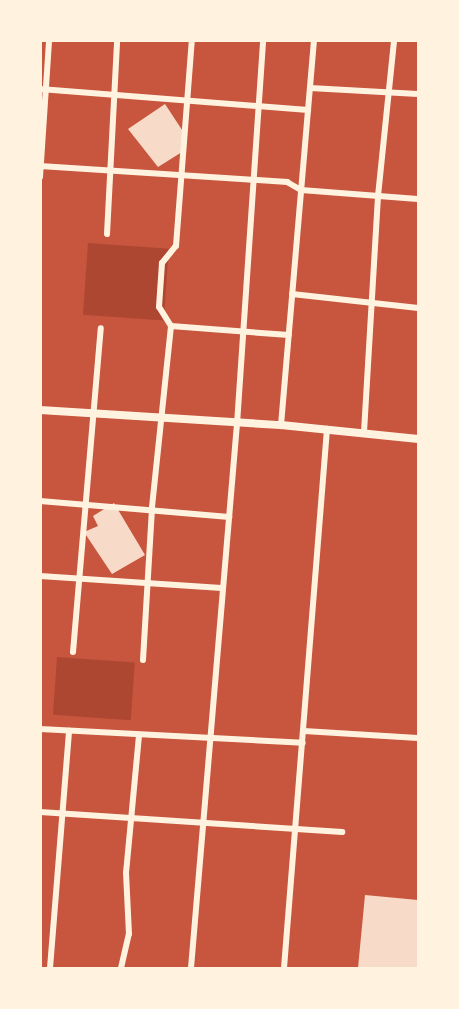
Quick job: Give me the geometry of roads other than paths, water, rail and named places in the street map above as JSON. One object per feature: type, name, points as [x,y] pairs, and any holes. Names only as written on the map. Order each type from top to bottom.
[{"type":"street","points":[[40,177],[49,40]]},
{"type":"street","points":[[107,234],[117,40]]},
{"type":"street","points":[[143,660],[152,507],[171,326],[159,307],[162,263],[176,246],[184,175],[192,40]]},
{"type":"street","points":[[191,969],[208,740],[237,424],[263,40]]},
{"type":"street","points":[[280,425],[314,40]]},
{"type":"street","points":[[364,432],[374,305],[378,196],[394,40]]},
{"type":"street","points":[[310,88],[418,94]]},
{"type":"street","points":[[44,89],[308,110]]},
{"type":"street","points":[[41,166],[287,182],[301,190],[418,199]]},
{"type":"street","points":[[292,294],[374,305],[418,308]]},
{"type":"street","points":[[171,326],[289,335]]},
{"type":"street","points":[[73,652],[84,503],[101,328]]},
{"type":"street","points":[[40,410],[280,425],[418,439]]},
{"type":"street","points":[[284,969],[327,429]]},
{"type":"street","points":[[40,501],[152,507],[229,516]]},
{"type":"street","points":[[40,576],[222,588]]},
{"type":"street","points":[[40,729],[208,740],[303,743]]},
{"type":"street","points":[[50,969],[69,731]]},
{"type":"street","points":[[303,731],[418,738]]},
{"type":"street","points":[[122,969],[129,934],[126,873],[133,818],[139,735]]},
{"type":"street","points":[[40,812],[342,832]]}]
